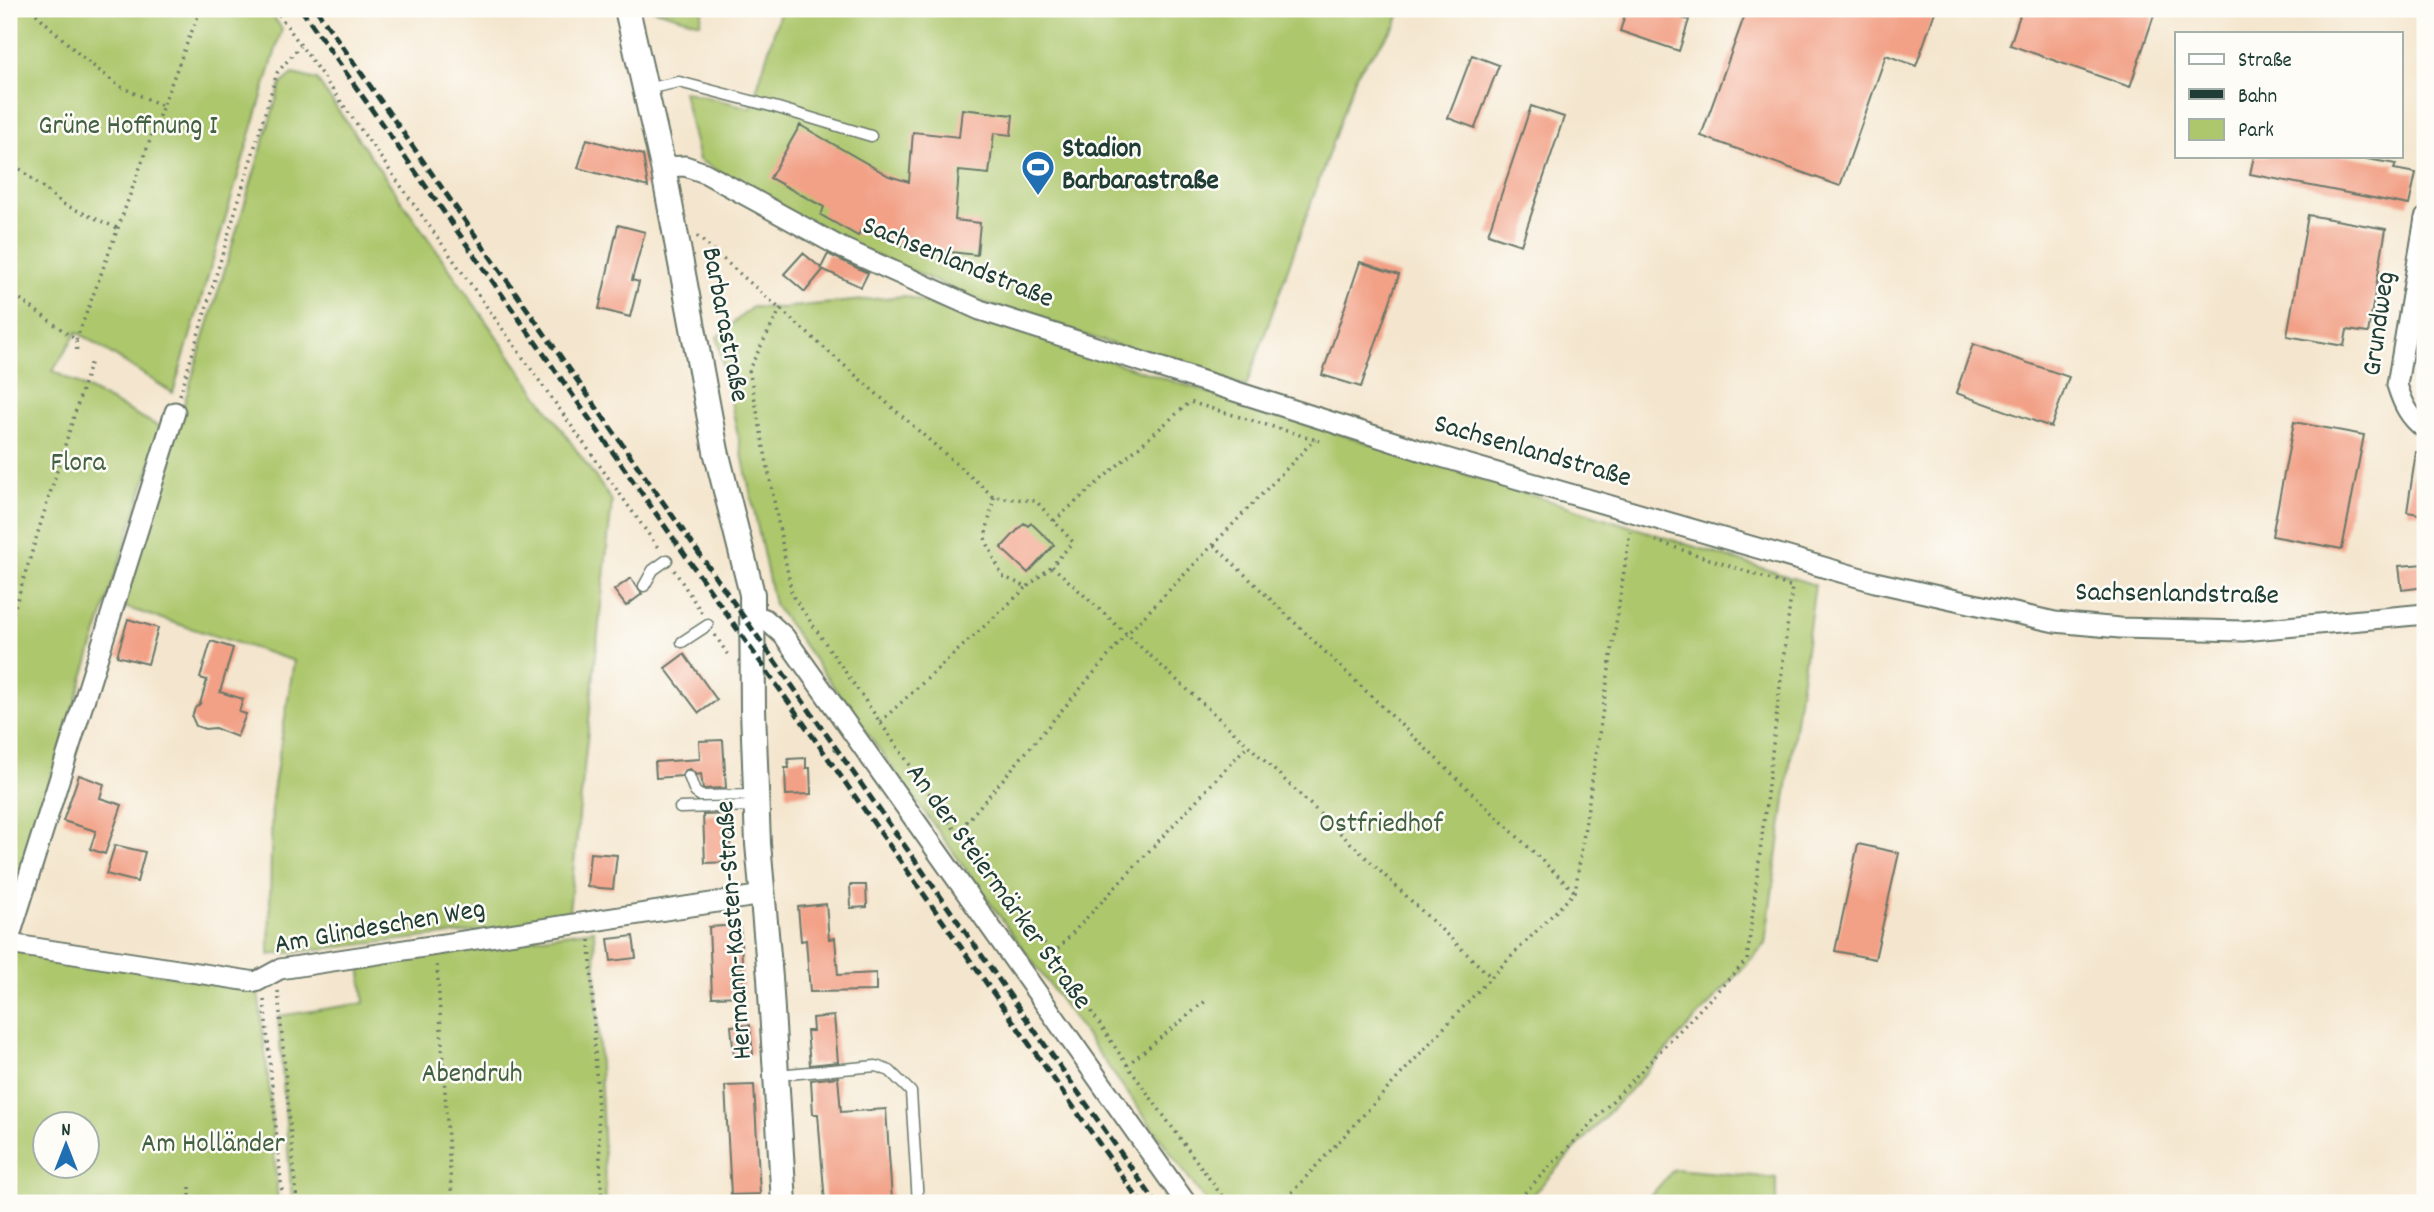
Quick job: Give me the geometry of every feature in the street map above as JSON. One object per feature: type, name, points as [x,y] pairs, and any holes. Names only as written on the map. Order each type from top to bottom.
[{"type":"street","name":"Barbarastraße","points":[[627,9],[663,167],[716,451],[747,572],[753,615],[753,664]]},
{"type":"street","name":"Sachsenlandstraße","points":[[663,167],[685,166],[705,173],[842,248],[980,310],[1435,455],[1875,582],[2055,622],[2120,628],[2243,631],[2425,614]]},
{"type":"street","name":"Grundweg","points":[[2425,218],[2397,385],[2402,404],[2425,429]]},
{"type":"street","points":[[9,941],[175,412]]},
{"type":"street","name":"An der Steiermärker Straße","points":[[753,615],[765,619],[784,636],[993,927],[1186,1203]]},
{"type":"street","name":"Hermann-Kasten-Straße","points":[[753,664],[756,800],[784,1203]]},
{"type":"street","name":"Am Glindeschen Weg","points":[[9,941],[246,982],[435,945],[763,895]]},
{"type":"lane","points":[[646,89],[679,82],[871,136]]},
{"type":"lane","points":[[644,586],[653,570],[667,560]]},
{"type":"lane","points":[[682,642],[708,625]]},
{"type":"lane","points":[[689,776],[695,792],[701,796],[756,800]]},
{"type":"lane","points":[[680,808],[756,800]]},
{"type":"lane","points":[[777,1075],[876,1066],[890,1071],[911,1093],[918,1203]]},
{"type":"path","points":[[31,9],[82,57],[119,86],[162,105]]},
{"type":"path","points":[[77,353],[76,340],[119,230],[162,105],[198,16],[193,9]]},
{"type":"path","points":[[275,9],[687,588],[733,663],[753,664]]},
{"type":"path","points":[[175,412],[277,73],[300,46]]},
{"type":"path","points":[[9,160],[64,204],[119,230]]},
{"type":"path","points":[[675,229],[700,237],[994,497],[1036,501],[1073,542],[1052,566],[880,722]]},
{"type":"path","points":[[9,290],[76,340]]},
{"type":"path","points":[[781,308],[749,369],[792,595],[957,833],[1053,954],[1127,1065],[1227,1203]]},
{"type":"path","points":[[9,626],[91,361]]},
{"type":"path","points":[[1054,521],[1190,402],[1328,443]]},
{"type":"path","points":[[957,833],[1127,634],[1315,439]]},
{"type":"path","points":[[994,497],[985,538],[1002,576],[1027,587]]},
{"type":"path","points":[[1282,1203],[1491,976],[1575,892],[1630,532]]},
{"type":"path","points":[[1515,1203],[1747,960],[1793,587],[1655,540]]},
{"type":"path","points":[[1214,545],[1575,892]]},
{"type":"path","points":[[1052,566],[1248,745],[1491,976]]},
{"type":"path","points":[[1053,954],[1248,745]]},
{"type":"path","points":[[590,923],[602,1203]]},
{"type":"path","points":[[435,945],[452,1203]]},
{"type":"path","points":[[269,976],[283,1203]]},
{"type":"path","points":[[269,976],[297,1203]]},
{"type":"path","points":[[1127,1065],[1208,999]]},
{"type":"path","points":[[190,1183],[190,1203]]},
{"type":"green space","name":"Grüne Hoffnung I","points":[[9,9],[268,9],[282,29],[173,393],[77,332],[53,371],[162,428],[9,911]]},
{"type":"green space","points":[[652,9],[703,9],[700,23]]},
{"type":"green space","name":"Stadion Barbarastraße","points":[[781,9],[1401,9],[1396,25],[1357,73],[1246,387],[982,302],[828,234],[699,160],[683,91],[751,108]]},
{"type":"green space","points":[[293,74],[317,80],[612,501],[568,921],[269,955],[272,798],[294,661],[118,605],[184,404],[281,84]]},
{"type":"green space","name":"Ostfriedhof","points":[[905,296],[1815,585],[1765,944],[1525,1203],[1207,1203],[774,604],[717,337],[752,307],[781,308]]},
{"type":"green space","name":"Abendruh","points":[[594,930],[606,1203],[292,1203],[278,1016],[364,1003],[360,962]]},
{"type":"green space","name":"Am Holländer","points":[[9,949],[258,990],[278,1203],[9,1203]]},
{"type":"green space","points":[[1674,1169],[1776,1178],[1776,1203],[1644,1203]]},
{"type":"building","points":[[1627,9],[1681,9],[1679,17],[1689,20],[1679,51],[1620,31]]},
{"type":"building","points":[[1747,9],[1936,9],[1916,66],[1886,55],[1840,186],[1701,136]]},
{"type":"building","points":[[2022,9],[2156,9],[2130,87],[2010,45]]},
{"type":"building","points":[[1472,55],[1499,65],[1475,128],[1448,118]]},
{"type":"building","points":[[1531,106],[1564,117],[1521,245],[1488,234]]},
{"type":"building","points":[[962,109],[1013,115],[1011,135],[994,133],[989,174],[959,171],[955,220],[980,223],[977,255],[905,247],[861,230],[858,236],[821,215],[824,207],[770,178],[800,125],[889,176],[909,182],[913,132],[959,137]]},
{"type":"building","points":[[587,139],[643,155],[648,187],[578,168]]},
{"type":"building","points":[[2254,158],[2362,158],[2396,164],[2394,169],[2416,173],[2409,205],[2250,174]]},
{"type":"building","points":[[2308,215],[2386,229],[2368,333],[2347,330],[2344,346],[2287,336]]},
{"type":"building","points":[[618,225],[645,232],[632,280],[639,282],[630,317],[599,309]]},
{"type":"building","points":[[803,253],[821,268],[828,254],[868,273],[861,287],[822,269],[805,292],[784,274]]},
{"type":"building","points":[[1360,262],[1399,275],[1361,387],[1322,375]]},
{"type":"building","points":[[1973,344],[2069,377],[2051,427],[1956,393]]},
{"type":"building","points":[[2294,422],[2364,435],[2342,549],[2272,536]]},
{"type":"building","points":[[2416,452],[2425,452],[2425,515],[2407,512]]},
{"type":"building","points":[[1024,523],[1028,526],[1031,523],[1054,545],[1028,573],[1001,548]]},
{"type":"building","points":[[2425,564],[2425,587],[2402,590],[2399,566]]},
{"type":"building","points":[[631,578],[642,594],[626,606],[614,590]]},
{"type":"building","points":[[128,619],[158,628],[148,664],[117,656]]},
{"type":"building","points":[[211,641],[233,648],[220,692],[243,699],[239,712],[246,714],[237,737],[215,728],[196,726],[192,717],[195,708],[200,704],[207,680],[200,678]]},
{"type":"building","points":[[684,654],[717,700],[699,713],[665,668]]},
{"type":"building","points":[[723,740],[726,788],[703,789],[701,774],[696,775],[690,769],[684,771],[682,776],[656,778],[655,762],[700,759],[699,741]]},
{"type":"building","points":[[806,758],[806,768],[810,768],[811,794],[786,795],[785,768],[789,768],[788,759]]},
{"type":"building","points":[[79,775],[104,784],[100,798],[122,805],[105,854],[90,849],[96,831],[63,821]]},
{"type":"building","points":[[729,814],[731,862],[705,863],[703,815]]},
{"type":"building","points":[[1858,844],[1899,853],[1875,959],[1835,951]]},
{"type":"building","points":[[115,845],[145,852],[137,882],[106,874]]},
{"type":"building","points":[[590,853],[617,855],[613,889],[587,887]]},
{"type":"building","points":[[850,885],[866,885],[867,907],[851,908]]},
{"type":"building","points":[[826,904],[829,939],[835,938],[838,975],[876,973],[876,991],[810,992],[806,940],[801,941],[798,907]]},
{"type":"building","points":[[740,925],[744,996],[712,997],[709,927]]},
{"type":"building","points":[[633,936],[636,958],[611,961],[608,939]]},
{"type":"building","points":[[834,1016],[838,1062],[810,1065],[807,1031],[813,1031],[812,1018]]},
{"type":"building","points":[[750,1025],[753,1054],[734,1056],[731,1026]]},
{"type":"building","points":[[838,1077],[841,1112],[886,1109],[892,1200],[825,1203],[818,1114],[813,1114],[811,1080]]},
{"type":"building","points":[[754,1085],[760,1194],[731,1195],[725,1086]]},
{"type":"railway","points":[[301,9],[1141,1203]]},
{"type":"railway","points":[[316,9],[1156,1203]]},
{"type":"place","name":"Stadion Barbarastraße","points":[[1038,197]]},
{"type":"park label","name":"Flora","points":[[78,465]]}]
